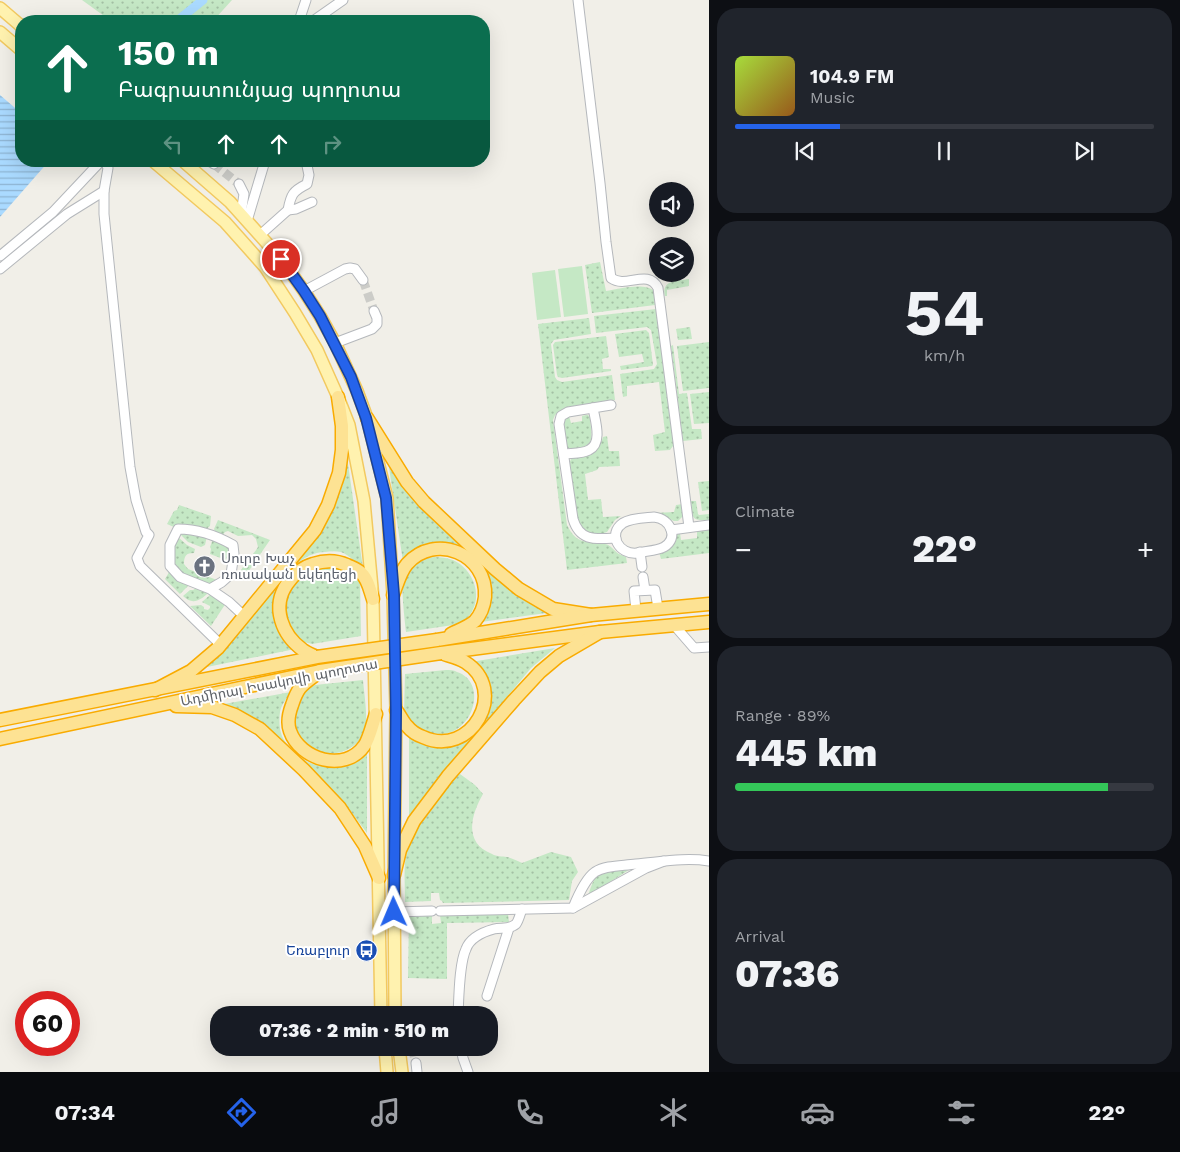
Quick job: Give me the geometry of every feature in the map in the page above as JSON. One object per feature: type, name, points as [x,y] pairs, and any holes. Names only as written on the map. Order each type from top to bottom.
[{"type":"highway","points":[[155,690],[191,671],[221,644],[315,530],[328,506],[339,473],[342,450],[342,426],[338,397]]},
{"type":"highway","points":[[366,418],[407,482],[424,502],[495,569],[519,588],[553,609],[591,615]]},
{"type":"highway","points":[[394,595],[403,570],[408,563],[422,552],[441,548],[449,549],[462,553],[474,563],[481,574],[485,594],[480,615],[474,622],[438,640]]},
{"type":"highway","points":[[317,657],[304,651],[289,636],[280,617],[280,597],[284,587],[295,573],[301,568],[320,562],[342,563],[361,572],[365,577],[373,599]]},
{"type":"highway","name":"Ադմիրալ Իսակովի պողոտա","points":[[0,720],[317,657],[438,640],[591,615],[709,604]]},
{"type":"highway","name":"Ադմիրալ Իսակովի պողոտա","points":[[0,739],[320,671],[600,632],[709,622]]},
{"type":"highway","points":[[394,875],[400,850],[414,822],[448,776],[540,672],[559,656],[600,632]]},
{"type":"highway","points":[[396,710],[407,726],[418,735],[430,740],[444,742],[452,740],[468,732],[474,726],[479,719],[484,703],[485,694],[480,676],[464,661],[441,653]]},
{"type":"highway","points":[[320,671],[299,689],[289,715],[289,730],[294,740],[305,751],[322,760],[332,761],[343,760],[356,755],[365,746],[376,714]]},
{"type":"highway","points":[[153,706],[212,707],[235,715],[260,729],[304,770],[340,808],[365,846],[379,878]]},
{"type":"main road","points":[[0,8],[15,21]]},
{"type":"main road","points":[[0,32],[15,45]]},
{"type":"main road","points":[[160,167],[225,222],[265,267],[317,350],[349,425],[364,502],[373,599],[381,1006]]},
{"type":"main road","points":[[193,167],[230,202],[281,259],[320,316],[351,377],[366,418],[386,498],[394,595],[396,710],[395,1006]]},
{"type":"main road","points":[[386,1056],[387,1072]]},
{"type":"main road","points":[[400,1056],[402,1072]]},
{"type":"street","points":[[301,15],[306,0]]},
{"type":"street","points":[[322,15],[343,0]]},
{"type":"street","points":[[578,0],[611,278],[619,282],[648,279],[656,283],[658,288],[688,527]]},
{"type":"street","points":[[0,256],[53,212],[95,167]]},
{"type":"street","points":[[108,167],[104,191],[104,214],[130,467],[136,500],[146,532],[149,535],[137,558],[140,566],[221,644]]},
{"type":"street","points":[[244,217],[263,167]]},
{"type":"street","points":[[288,210],[292,194],[307,184],[309,175],[307,167]]},
{"type":"street","points":[[239,184],[244,194],[244,217]]},
{"type":"street","points":[[0,269],[67,214],[104,191]]},
{"type":"street","points":[[260,235],[288,210],[296,209],[312,202]]},
{"type":"street","points":[[304,291],[345,269],[355,269],[363,280]]},
{"type":"street","points":[[334,343],[372,329],[377,324],[374,311]]},
{"type":"street","points":[[611,405],[568,412],[561,416],[559,424],[573,519],[576,528],[582,534],[591,538],[616,538]]},
{"type":"street","points":[[564,454],[589,450],[594,447],[597,437],[593,408]]},
{"type":"street","points":[[654,517],[668,523],[671,530],[670,539],[664,547],[640,552],[623,550],[616,538],[617,531],[624,523],[654,517]]},
{"type":"street","points":[[671,530],[709,524]]},
{"type":"street","points":[[210,589],[231,574],[234,554],[233,545],[210,534],[178,529],[170,545],[170,566],[180,577],[210,589],[229,602],[244,616]]},
{"type":"street","points":[[640,552],[642,567]]},
{"type":"street","points":[[643,577],[645,590]]},
{"type":"street","points":[[636,610],[634,592],[645,590],[655,590],[658,608]]},
{"type":"street","points":[[674,625],[694,648],[709,648]]},
{"type":"street","points":[[573,908],[587,881],[594,873],[606,867],[677,860],[709,861]]},
{"type":"street","points":[[394,912],[573,908],[646,868],[664,861]]},
{"type":"street","points":[[458,1006],[460,978],[466,948],[473,938],[494,929],[509,928],[515,925],[522,910]]},
{"type":"street","points":[[487,996],[509,928]]},
{"type":"street","points":[[463,1056],[468,1072]]},
{"type":"green space","points":[[82,0],[232,0],[218,15],[103,15]]},
{"type":"green space","points":[[600,262],[606,291],[631,287],[650,288],[654,291],[655,305],[592,313],[585,265]]},
{"type":"green space","points":[[582,266],[588,314],[564,317],[558,269]]},
{"type":"green space","points":[[555,270],[561,317],[537,320],[532,273]]},
{"type":"green space","points":[[671,282],[689,282],[689,286],[667,290],[667,296],[665,296],[665,287]]},
{"type":"green space","points":[[656,309],[674,441],[670,450],[655,451],[653,435],[665,432],[659,382],[627,386],[627,396],[623,397],[620,374],[654,369],[657,364],[651,330],[647,327],[596,333],[594,316]]},
{"type":"green space","points":[[589,318],[591,334],[554,340],[551,344],[557,380],[562,382],[612,375],[615,400],[567,407],[555,415],[553,420],[567,525],[575,537],[583,541],[611,547],[626,557],[627,563],[567,570],[538,324]]},
{"type":"green space","points":[[690,327],[692,339],[678,340],[676,329]]},
{"type":"green space","points":[[646,330],[649,333],[653,365],[621,370],[620,366],[644,362],[642,354],[619,357],[615,334]]},
{"type":"green space","points":[[606,336],[609,357],[602,359],[603,369],[611,369],[611,371],[558,377],[553,345],[555,342]]},
{"type":"green space","points":[[709,342],[709,388],[683,391],[677,346]]},
{"type":"green space","points":[[673,345],[679,394],[687,393],[692,429],[701,429],[702,439],[683,441],[671,346]]},
{"type":"green space","points":[[709,392],[709,423],[694,424],[690,394]]},
{"type":"green space","points":[[588,415],[590,418],[590,442],[584,447],[568,448],[562,423],[564,418],[569,416],[571,423],[582,421],[582,416]]},
{"type":"green space","points":[[607,436],[609,451],[619,451],[620,466],[599,467],[597,470],[585,474],[588,500],[601,499],[603,517],[621,516],[615,520],[607,532],[592,534],[579,527],[569,463],[573,456],[588,454],[596,450],[603,437]]},
{"type":"green space","points":[[387,454],[403,483],[554,612],[481,622],[490,592],[457,547],[403,562]]},
{"type":"green space","points":[[347,457],[363,568],[341,552],[317,553],[303,559],[292,569],[276,598],[273,609],[276,621],[295,649],[207,667],[323,527],[330,516],[343,484]]},
{"type":"green space","points":[[709,481],[709,510],[702,511],[698,482]]},
{"type":"green space","points":[[691,501],[696,501],[699,515],[709,514],[709,520],[695,519]]},
{"type":"green space","points":[[683,504],[683,516],[678,521],[655,513],[674,512],[676,505]]},
{"type":"green space","points":[[179,505],[211,516],[210,526],[205,530],[184,525],[176,528],[167,524]]},
{"type":"green space","points":[[218,520],[270,540],[246,575],[241,570],[258,547],[256,539],[252,535],[238,536],[228,531],[222,536],[216,534],[214,529]]},
{"type":"green space","points":[[709,529],[709,553],[661,559],[659,552],[675,536],[680,533],[681,540],[697,538],[697,531]]},
{"type":"green space","points":[[182,532],[207,536],[205,545],[201,547],[188,542],[180,534]]},
{"type":"green space","points":[[178,537],[195,549],[194,553],[187,554],[185,557],[184,564],[188,569],[217,580],[216,582],[213,584],[198,580],[184,574],[179,569],[173,557],[173,548]]},
{"type":"green space","points":[[213,539],[229,546],[230,552],[226,560],[210,554]]},
{"type":"green space","points":[[434,557],[453,560],[460,564],[471,576],[476,591],[474,606],[469,616],[460,624],[406,632],[403,593],[404,574],[417,562]]},
{"type":"green space","points":[[327,567],[344,571],[360,580],[361,636],[312,644],[304,642],[292,631],[285,616],[285,599],[292,584],[311,569]]},
{"type":"green space","points":[[170,569],[187,582],[188,586],[180,594],[165,579]]},
{"type":"green space","points":[[198,587],[208,593],[196,601],[186,599],[183,596],[190,590]]},
{"type":"green space","points":[[211,594],[226,603],[211,626],[190,606],[201,605],[204,609],[208,610],[210,606],[202,602]]},
{"type":"green space","points":[[555,648],[531,668],[409,822],[409,738],[431,747],[449,747],[466,740],[486,716],[471,662]]},
{"type":"green space","points":[[446,670],[456,671],[467,678],[473,688],[472,710],[466,721],[457,729],[445,734],[418,730],[404,714],[405,674]]},
{"type":"green space","points":[[363,680],[366,722],[364,733],[356,744],[344,751],[321,752],[311,747],[302,739],[296,730],[294,719],[295,708],[304,693],[315,685]]},
{"type":"green space","points":[[291,692],[281,709],[279,724],[284,741],[296,754],[311,763],[320,766],[330,766],[353,763],[367,753],[367,833],[348,808],[295,755],[213,706]]},
{"type":"green space","points":[[460,774],[475,785],[483,794],[473,819],[473,836],[477,843],[494,855],[509,857],[522,863],[551,852],[571,857],[578,872],[572,881],[569,900],[443,903],[440,900],[439,893],[431,893],[431,901],[405,902],[405,863],[407,851],[417,828],[455,776]]},
{"type":"green space","points":[[632,868],[588,896],[593,881],[599,874],[613,869]]},
{"type":"green space","points":[[409,914],[432,914],[432,924],[441,923],[440,915],[508,914],[509,922],[447,923],[447,979],[408,978]]},
{"type":"water","points":[[0,95],[15,108],[15,167],[44,167],[0,217]]},
{"type":"waterway","points":[[184,15],[203,0]]},
{"type":"tunnel","points":[[218,167],[239,184]]},
{"type":"tunnel","points":[[363,280],[374,311]]},
{"type":"tunnel","points":[[414,1056],[416,1063]]},
{"type":"place","name":"Սուրբ Խաչ ռուսական եկեղեցի","points":[[205,566]]},
{"type":"place","name":"Եռաբլուր","points":[[366,950]]},
{"type":"route","points":[[281,259],[320,316],[351,377],[366,418],[386,498],[394,595],[396,710],[394,912]]}]
